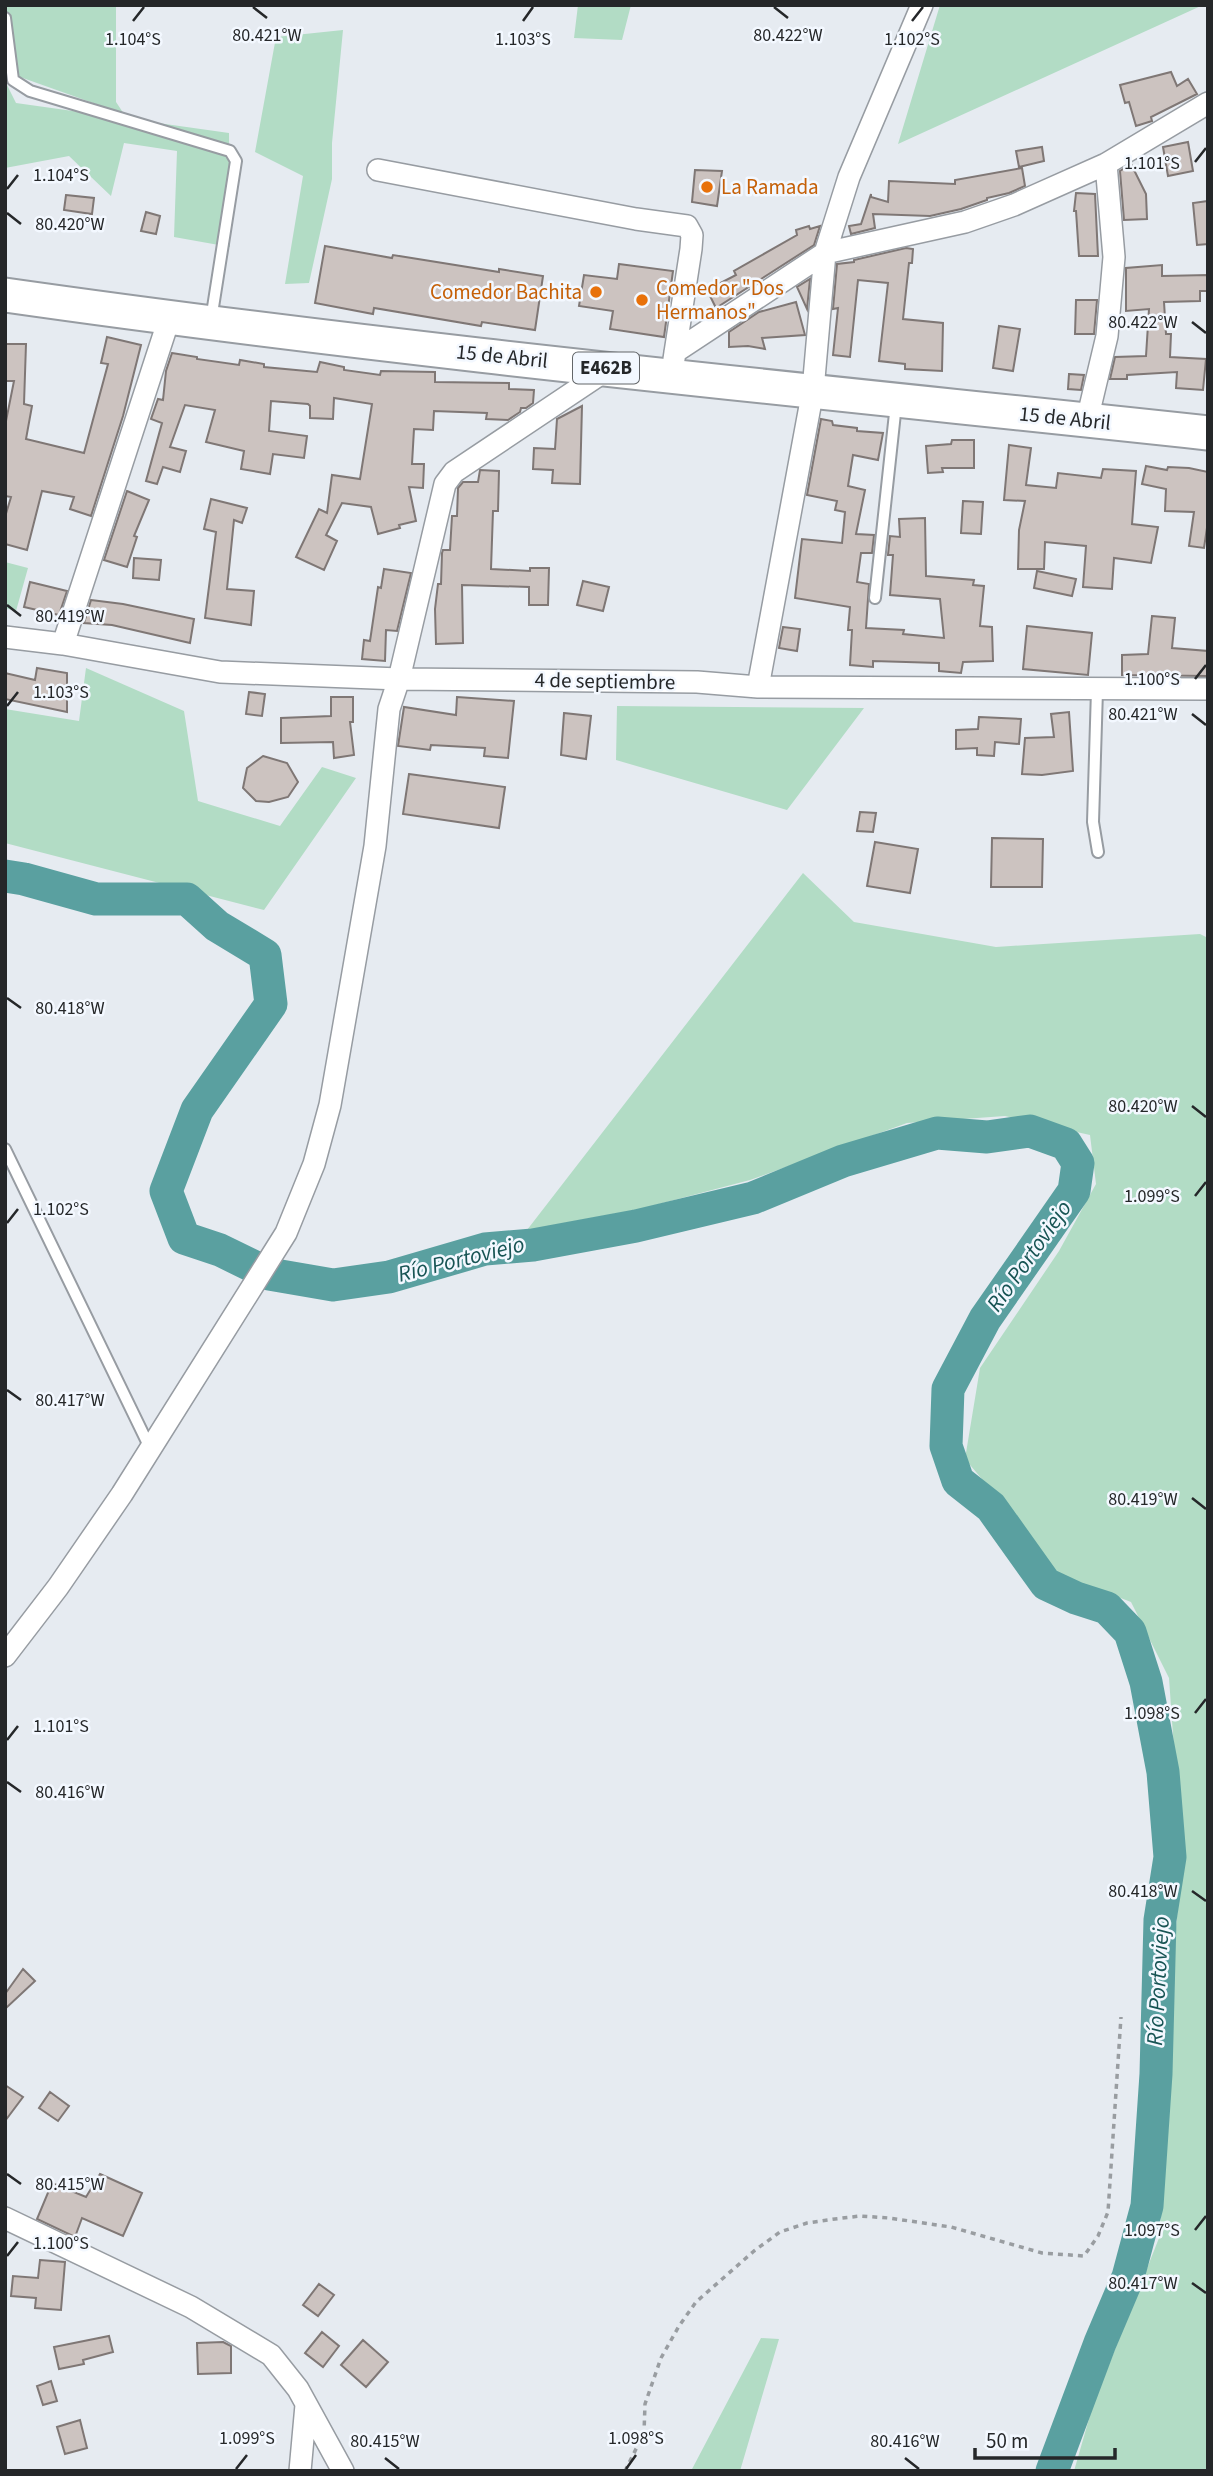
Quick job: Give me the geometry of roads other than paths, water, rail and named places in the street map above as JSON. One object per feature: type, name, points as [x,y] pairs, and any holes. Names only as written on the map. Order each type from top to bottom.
[{"type":"main road","name":"15 de Abril","points":[[5,295],[169,318],[610,368],[673,364],[813,390],[896,401],[1208,433]]},
{"type":"street","points":[[758,687],[813,390],[825,253],[849,177],[922,5]]},
{"type":"street","points":[[673,364],[825,253],[965,222],[1014,205],[1106,164],[1208,103]]},
{"type":"street","points":[[1087,420],[1107,336],[1114,257],[1106,164]]},
{"type":"street","points":[[378,170],[687,226],[692,235],[691,249],[673,364]]},
{"type":"street","points":[[64,644],[169,318]]},
{"type":"street","points":[[5,1656],[58,1587],[151,1450],[286,1233],[314,1164],[330,1105],[375,846],[389,709],[400,678],[445,484],[454,472],[610,368]]},
{"type":"street","name":"4 de septiembre","points":[[5,637],[64,644],[220,672],[400,678],[697,682],[758,687],[1208,690]]},
{"type":"street","points":[[5,2218],[191,2307],[271,2355],[298,2389],[343,2471]]},
{"type":"street","points":[[300,2471],[306,2405]]},
{"type":"lane","points":[[5,18],[13,80],[30,92],[230,151],[236,161],[211,323]]},
{"type":"lane","points":[[875,598],[896,401]]},
{"type":"lane","points":[[1097,690],[1093,822],[1098,852]]},
{"type":"lane","points":[[5,1149],[151,1450]]},
{"type":"waterway","name":"Río Portoviejo","points":[[5,876],[96,899],[187,899],[217,926],[265,955],[271,1004],[197,1110],[166,1191],[184,1238],[220,1250],[269,1274],[333,1285],[389,1277],[485,1249],[533,1245],[636,1226],[753,1198],[843,1161],[937,1133],[987,1137],[1030,1131],[1066,1144],[1078,1163],[1074,1191],[985,1319],[948,1389],[946,1446],[958,1481],[991,1507],[1046,1584],[1107,1608],[1130,1632],[1146,1682],[1163,1772],[1170,1857],[1160,1920],[1156,2074],[1147,2206],[1128,2277],[1052,2471]]},
{"type":"place","name":"La Ramada","points":[[707,187]]},
{"type":"place","name":"Comedor Bachita","points":[[596,292]]},
{"type":"place","name":"Comedor \"Dos Hermanos\"","points":[[642,300]]}]
